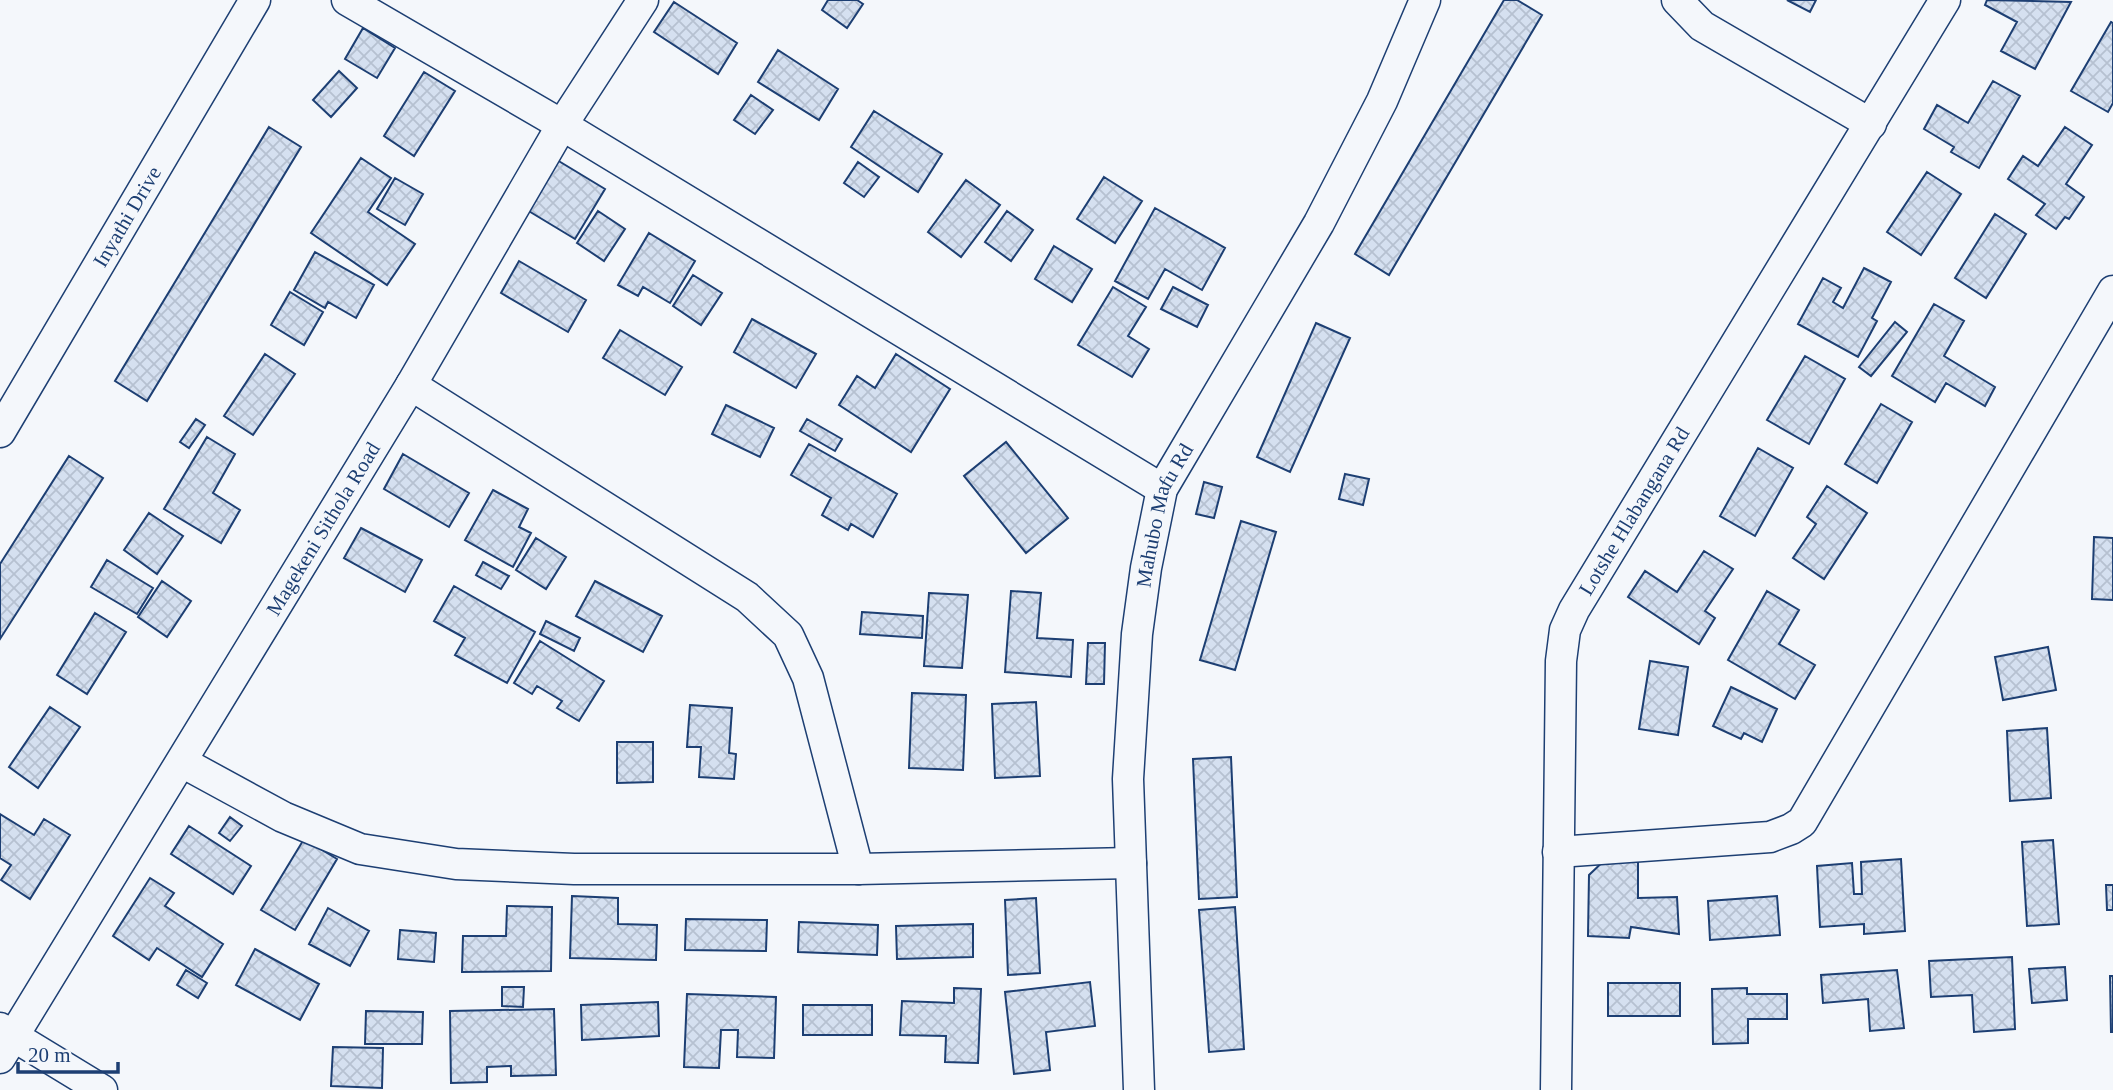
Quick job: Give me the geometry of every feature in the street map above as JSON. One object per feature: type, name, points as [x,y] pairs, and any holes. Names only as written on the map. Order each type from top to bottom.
[{"type":"street","name":"Inyathi Drive","points":[[0,432],[255,0]]},
{"type":"street","points":[[347,0],[562,125],[1162,489]]},
{"type":"street","name":"Magekeni Sithola Road","points":[[4,1040],[182,762],[411,384],[562,125],[643,0]]},
{"type":"street","name":"Mahubo Mafu Rd","points":[[1139,1090],[1128,779],[1137,634],[1146,568],[1162,489],[1319,223],[1382,101],[1425,0]]},
{"type":"street","points":[[1677,0],[1702,26],[1871,124]]},
{"type":"street","name":"Lotshe Hlabangana Rd","points":[[1556,1090],[1561,661],[1565,630],[1574,610],[1945,0]]},
{"type":"street","points":[[1558,852],[1770,837],[1791,829],[1802,821],[2113,291]]},
{"type":"street","points":[[411,384],[747,597],[788,635],[808,678],[858,869]]},
{"type":"street","points":[[182,762],[283,817],[360,849],[456,864],[574,869],[858,869],[1131,863]]},
{"type":"street","points":[[4,1040],[102,1090]]},
{"type":"building","points":[[828,0],[857,0],[863,4],[847,28],[822,10]]},
{"type":"building","points":[[1504,0],[1517,0],[1542,15],[1389,275],[1355,254]]},
{"type":"building","points":[[1787,0],[1816,0],[1810,12]]},
{"type":"building","points":[[1987,0],[2071,2],[2035,69],[2001,51],[2017,22],[1985,5]]},
{"type":"building","points":[[674,2],[737,43],[718,74],[654,32]]},
{"type":"building","points":[[2111,22],[2113,103],[2108,112],[2071,91]]},
{"type":"building","points":[[363,28],[395,48],[377,78],[345,59]]},
{"type":"building","points":[[778,50],[838,89],[819,120],[758,82]]},
{"type":"building","points":[[339,71],[357,88],[331,117],[313,100]]},
{"type":"building","points":[[424,72],[455,91],[414,156],[384,136]]},
{"type":"building","points":[[1993,81],[2020,96],[1979,168],[1951,152],[1954,147],[1924,129],[1937,105],[1968,123]]},
{"type":"building","points":[[751,95],[773,110],[755,134],[734,120]]},
{"type":"building","points":[[874,111],[942,154],[918,192],[851,147]]},
{"type":"building","points":[[269,127],[301,147],[147,401],[115,381]]},
{"type":"building","points":[[2065,127],[2092,145],[2066,184],[2084,197],[2069,219],[2065,217],[2056,229],[2036,215],[2045,204],[2008,179],[2023,156],[2038,166]]},
{"type":"building","points":[[361,158],[391,178],[368,212],[415,244],[387,285],[311,233]]},
{"type":"building","points":[[557,160],[605,189],[575,239],[527,210]]},
{"type":"building","points":[[858,162],[879,177],[864,197],[844,183]]},
{"type":"building","points":[[1927,172],[1961,194],[1921,255],[1887,232]]},
{"type":"building","points":[[1104,177],[1142,201],[1115,243],[1077,219]]},
{"type":"building","points":[[395,178],[423,194],[405,225],[377,209]]},
{"type":"building","points":[[966,180],[1000,205],[961,257],[928,232]]},
{"type":"building","points":[[1155,208],[1225,248],[1202,290],[1165,269],[1148,299],[1115,281]]},
{"type":"building","points":[[598,211],[625,229],[604,261],[577,243]]},
{"type":"building","points":[[1007,211],[1033,230],[1011,261],[985,242]]},
{"type":"building","points":[[1995,214],[2026,234],[1986,298],[1955,278]]},
{"type":"building","points":[[649,233],[695,261],[670,303],[643,287],[638,296],[618,285]]},
{"type":"building","points":[[1054,246],[1092,269],[1072,302],[1035,279]]},
{"type":"building","points":[[315,252],[374,285],[356,318],[328,302],[325,308],[294,290]]},
{"type":"building","points":[[519,261],[586,300],[568,332],[501,293]]},
{"type":"building","points":[[1864,268],[1891,282],[1872,318],[1877,321],[1858,357],[1798,324],[1823,278],[1841,288],[1833,302],[1843,308]]},
{"type":"building","points":[[693,275],[722,293],[701,325],[673,306]]},
{"type":"building","points":[[1113,287],[1146,307],[1128,336],[1149,349],[1132,377],[1078,345]]},
{"type":"building","points":[[1173,287],[1208,305],[1197,327],[1161,309]]},
{"type":"building","points":[[290,292],[323,312],[304,345],[271,325]]},
{"type":"building","points":[[1934,304],[1964,321],[1944,356],[1995,387],[1985,406],[1946,383],[1935,402],[1892,376]]},
{"type":"building","points":[[752,319],[816,354],[796,388],[734,352]]},
{"type":"building","points":[[1895,322],[1907,332],[1871,376],[1859,367]]},
{"type":"building","points":[[1316,323],[1350,338],[1290,472],[1257,457]]},
{"type":"building","points":[[620,330],[682,367],[665,395],[603,358]]},
{"type":"building","points":[[265,354],[295,374],[253,435],[224,416]]},
{"type":"building","points":[[896,354],[950,389],[911,452],[839,405],[857,376],[875,388]]},
{"type":"building","points":[[1805,356],[1845,379],[1809,444],[1767,420]]},
{"type":"building","points":[[1881,404],[1912,422],[1877,483],[1845,464]]},
{"type":"building","points":[[726,405],[774,428],[760,457],[712,434]]},
{"type":"building","points":[[196,419],[205,425],[189,448],[180,442]]},
{"type":"building","points":[[807,419],[842,439],[835,451],[800,431]]},
{"type":"building","points":[[207,437],[235,454],[213,493],[240,510],[221,543],[164,509]]},
{"type":"building","points":[[1006,442],[1068,518],[1026,553],[964,476]]},
{"type":"building","points":[[809,444],[897,494],[873,537],[851,524],[848,530],[822,515],[831,498],[791,475]]},
{"type":"building","points":[[1758,448],[1793,468],[1755,536],[1720,516]]},
{"type":"building","points":[[403,454],[469,493],[449,527],[384,489]]},
{"type":"building","points":[[69,456],[103,478],[0,639],[0,564]]},
{"type":"building","points":[[1345,474],[1369,479],[1363,505],[1339,499]]},
{"type":"building","points":[[1204,482],[1222,487],[1214,518],[1196,514]]},
{"type":"building","points":[[1827,486],[1867,513],[1824,579],[1793,558],[1816,524],[1807,517]]},
{"type":"building","points":[[493,490],[528,509],[519,527],[531,533],[513,567],[465,540]]},
{"type":"building","points":[[149,513],[183,536],[157,574],[124,550]]},
{"type":"building","points":[[1241,521],[1276,532],[1235,670],[1200,660]]},
{"type":"building","points":[[361,528],[422,560],[405,592],[344,558]]},
{"type":"building","points":[[2094,537],[2113,538],[2113,600],[2092,599]]},
{"type":"building","points":[[536,538],[566,557],[546,589],[516,570]]},
{"type":"building","points":[[1704,551],[1733,569],[1705,611],[1715,618],[1699,644],[1628,597],[1645,571],[1677,592]]},
{"type":"building","points":[[107,560],[153,588],[137,614],[91,587]]},
{"type":"building","points":[[483,562],[509,576],[501,589],[476,575]]},
{"type":"building","points":[[162,581],[191,601],[167,637],[138,617]]},
{"type":"building","points":[[595,581],[662,616],[643,652],[576,616]]},
{"type":"building","points":[[454,586],[535,632],[507,683],[455,655],[465,638],[434,621]]},
{"type":"building","points":[[1011,591],[1041,593],[1037,638],[1073,640],[1071,677],[1005,672]]},
{"type":"building","points":[[1767,591],[1799,610],[1779,644],[1815,665],[1795,699],[1728,660]]},
{"type":"building","points":[[929,593],[968,595],[962,668],[924,666]]},
{"type":"building","points":[[862,612],[923,616],[922,638],[860,634]]},
{"type":"building","points":[[95,613],[126,632],[87,694],[57,675]]},
{"type":"building","points":[[546,621],[580,638],[574,651],[540,634]]},
{"type":"building","points":[[540,641],[604,681],[579,721],[557,708],[562,701],[537,686],[532,694],[514,683]]},
{"type":"building","points":[[1088,643],[1105,643],[1104,684],[1086,684]]},
{"type":"building","points":[[2048,647],[2056,690],[2003,700],[1995,657]]},
{"type":"building","points":[[1650,661],[1688,667],[1678,735],[1639,729]]},
{"type":"building","points":[[1731,687],[1777,709],[1762,742],[1744,733],[1741,739],[1713,726]]},
{"type":"building","points":[[912,693],[966,695],[963,770],[909,768]]},
{"type":"building","points":[[1036,702],[1040,776],[995,778],[992,704]]},
{"type":"building","points":[[690,705],[732,708],[729,753],[736,754],[734,779],[699,777],[701,747],[687,747]]},
{"type":"building","points":[[50,707],[80,727],[38,788],[9,767]]},
{"type":"building","points":[[2047,728],[2051,798],[2010,801],[2007,731]]},
{"type":"building","points":[[617,742],[653,742],[653,782],[617,783]]},
{"type":"building","points":[[1231,757],[1237,897],[1199,899],[1193,759]]},
{"type":"building","points":[[0,814],[34,835],[44,819],[70,835],[30,899],[1,880],[11,865],[0,858]]},
{"type":"building","points":[[230,817],[242,826],[230,841],[219,833]]},
{"type":"building","points":[[189,826],[251,866],[233,894],[171,854]]},
{"type":"building","points":[[304,839],[337,859],[295,930],[261,910]]},
{"type":"building","points":[[2053,840],[2059,924],[2027,926],[2022,842]]},
{"type":"building","points":[[1610,855],[1638,861],[1638,898],[1677,897],[1679,934],[1631,927],[1629,938],[1588,936],[1589,875]]},
{"type":"building","points":[[1901,859],[1905,931],[1864,934],[1864,924],[1820,927],[1817,866],[1852,863],[1854,894],[1862,894],[1861,862]]},
{"type":"building","points":[[150,878],[174,893],[165,906],[223,944],[202,977],[157,948],[149,960],[113,936]]},
{"type":"building","points":[[2106,885],[2113,885],[2113,910],[2107,910]]},
{"type":"building","points":[[572,896],[618,898],[618,924],[657,925],[656,960],[570,958]]},
{"type":"building","points":[[1777,896],[1780,935],[1710,940],[1708,901]]},
{"type":"building","points":[[1036,898],[1040,973],[1008,975],[1005,900]]},
{"type":"building","points":[[507,906],[552,907],[551,971],[462,972],[463,936],[506,936]]},
{"type":"building","points":[[1235,907],[1244,1049],[1209,1052],[1199,910]]},
{"type":"building","points":[[328,908],[369,931],[350,966],[309,944]]},
{"type":"building","points":[[686,919],[767,920],[766,951],[685,950]]},
{"type":"building","points":[[799,922],[878,925],[877,955],[798,952]]},
{"type":"building","points":[[973,924],[973,957],[897,959],[896,926]]},
{"type":"building","points":[[400,930],[436,933],[434,962],[398,959]]},
{"type":"building","points":[[255,949],[319,984],[300,1020],[236,985]]},
{"type":"building","points":[[2012,957],[2015,1029],[1974,1032],[1972,995],[1931,997],[1929,961]]},
{"type":"building","points":[[2065,967],[2067,1000],[2032,1003],[2029,969]]},
{"type":"building","points":[[186,970],[207,983],[198,998],[177,985]]},
{"type":"building","points":[[1897,970],[1904,1028],[1870,1031],[1868,999],[1823,1003],[1821,975]]},
{"type":"building","points":[[2110,976],[2113,976],[2113,1032],[2111,1032]]},
{"type":"building","points":[[1090,982],[1095,1026],[1046,1032],[1050,1070],[1014,1074],[1005,992]]},
{"type":"building","points":[[1608,983],[1680,983],[1680,1016],[1608,1016]]},
{"type":"building","points":[[502,987],[524,987],[523,1007],[502,1006]]},
{"type":"building","points":[[954,988],[981,989],[978,1063],[945,1062],[946,1036],[900,1035],[902,1001],[954,1003]]},
{"type":"building","points":[[1747,988],[1747,994],[1787,994],[1787,1019],[1748,1019],[1748,1043],[1713,1044],[1712,989]]},
{"type":"building","points":[[687,994],[776,997],[774,1058],[737,1057],[738,1030],[721,1030],[719,1068],[684,1067]]},
{"type":"building","points":[[658,1002],[659,1036],[582,1040],[581,1005]]},
{"type":"building","points":[[803,1005],[872,1005],[872,1035],[803,1035]]},
{"type":"building","points":[[554,1009],[556,1075],[511,1076],[511,1066],[487,1067],[487,1082],[451,1083],[450,1011]]},
{"type":"building","points":[[366,1011],[423,1012],[422,1044],[365,1044]]},
{"type":"building","points":[[333,1047],[383,1048],[382,1088],[331,1086]]}]
